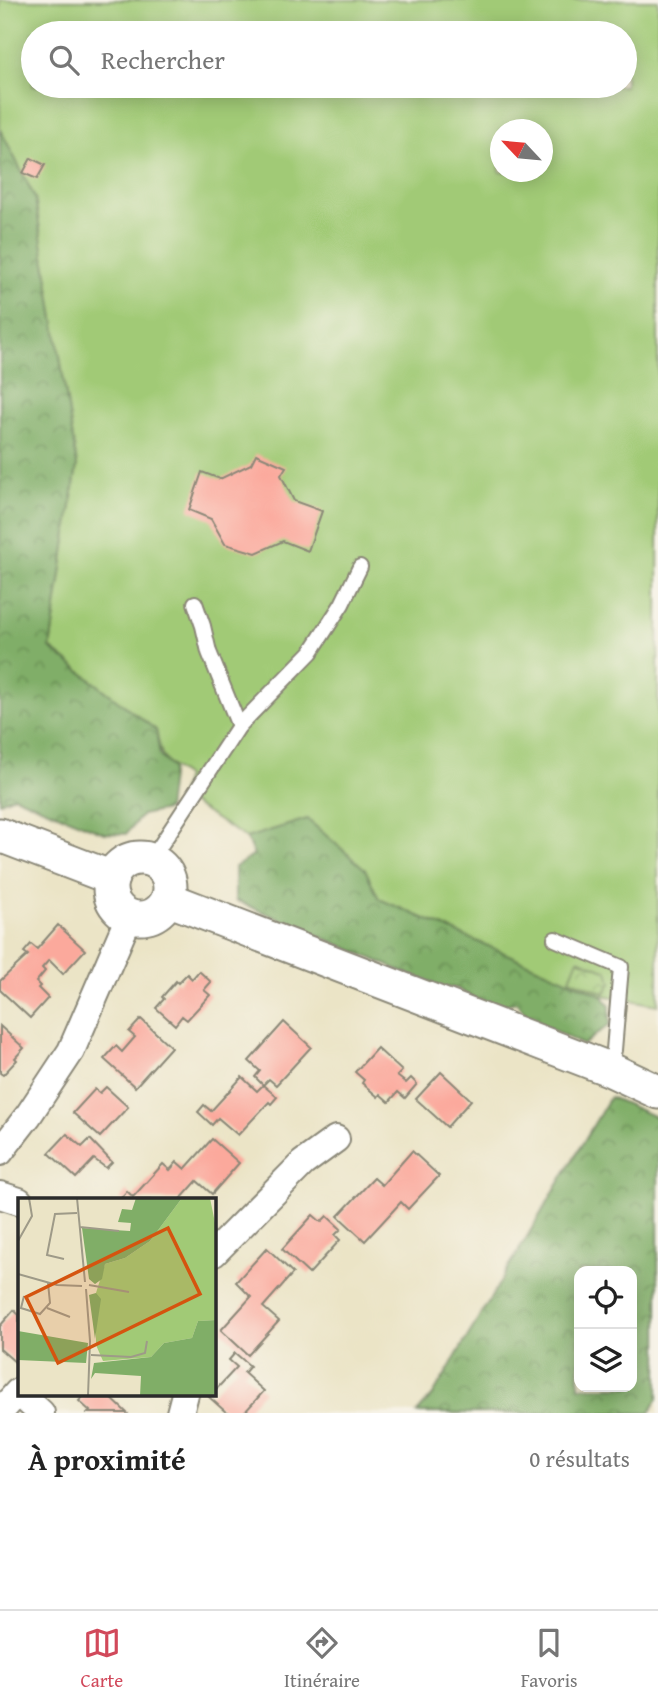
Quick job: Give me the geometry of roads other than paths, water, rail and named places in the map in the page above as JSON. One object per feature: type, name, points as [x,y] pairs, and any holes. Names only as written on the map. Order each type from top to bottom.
[{"type":"street","points":[[0,835],[112,878]]},
{"type":"street","points":[[132,859],[151,860],[159,865],[169,881],[168,899],[157,914],[138,919],[129,917],[121,912],[111,897],[112,878],[123,863],[132,859]]},
{"type":"street","points":[[168,899],[609,1069],[658,1092]]},
{"type":"street","points":[[0,1152],[28,1116],[71,1051],[129,917]]},
{"type":"street","points":[[215,1253],[303,1163],[336,1139]]},
{"type":"street","points":[[0,1195],[18,1201]]},
{"type":"street","points":[[0,1412],[18,1392]]},
{"type":"street","points":[[23,1396],[41,1413]]},
{"type":"street","points":[[180,1413],[184,1396]]},
{"type":"lane","points":[[151,860],[239,726],[311,652],[342,604],[360,567]]},
{"type":"lane","points":[[195,603],[209,652],[239,726]]},
{"type":"lane","points":[[555,939],[621,967],[614,1050],[609,1069]]}]
